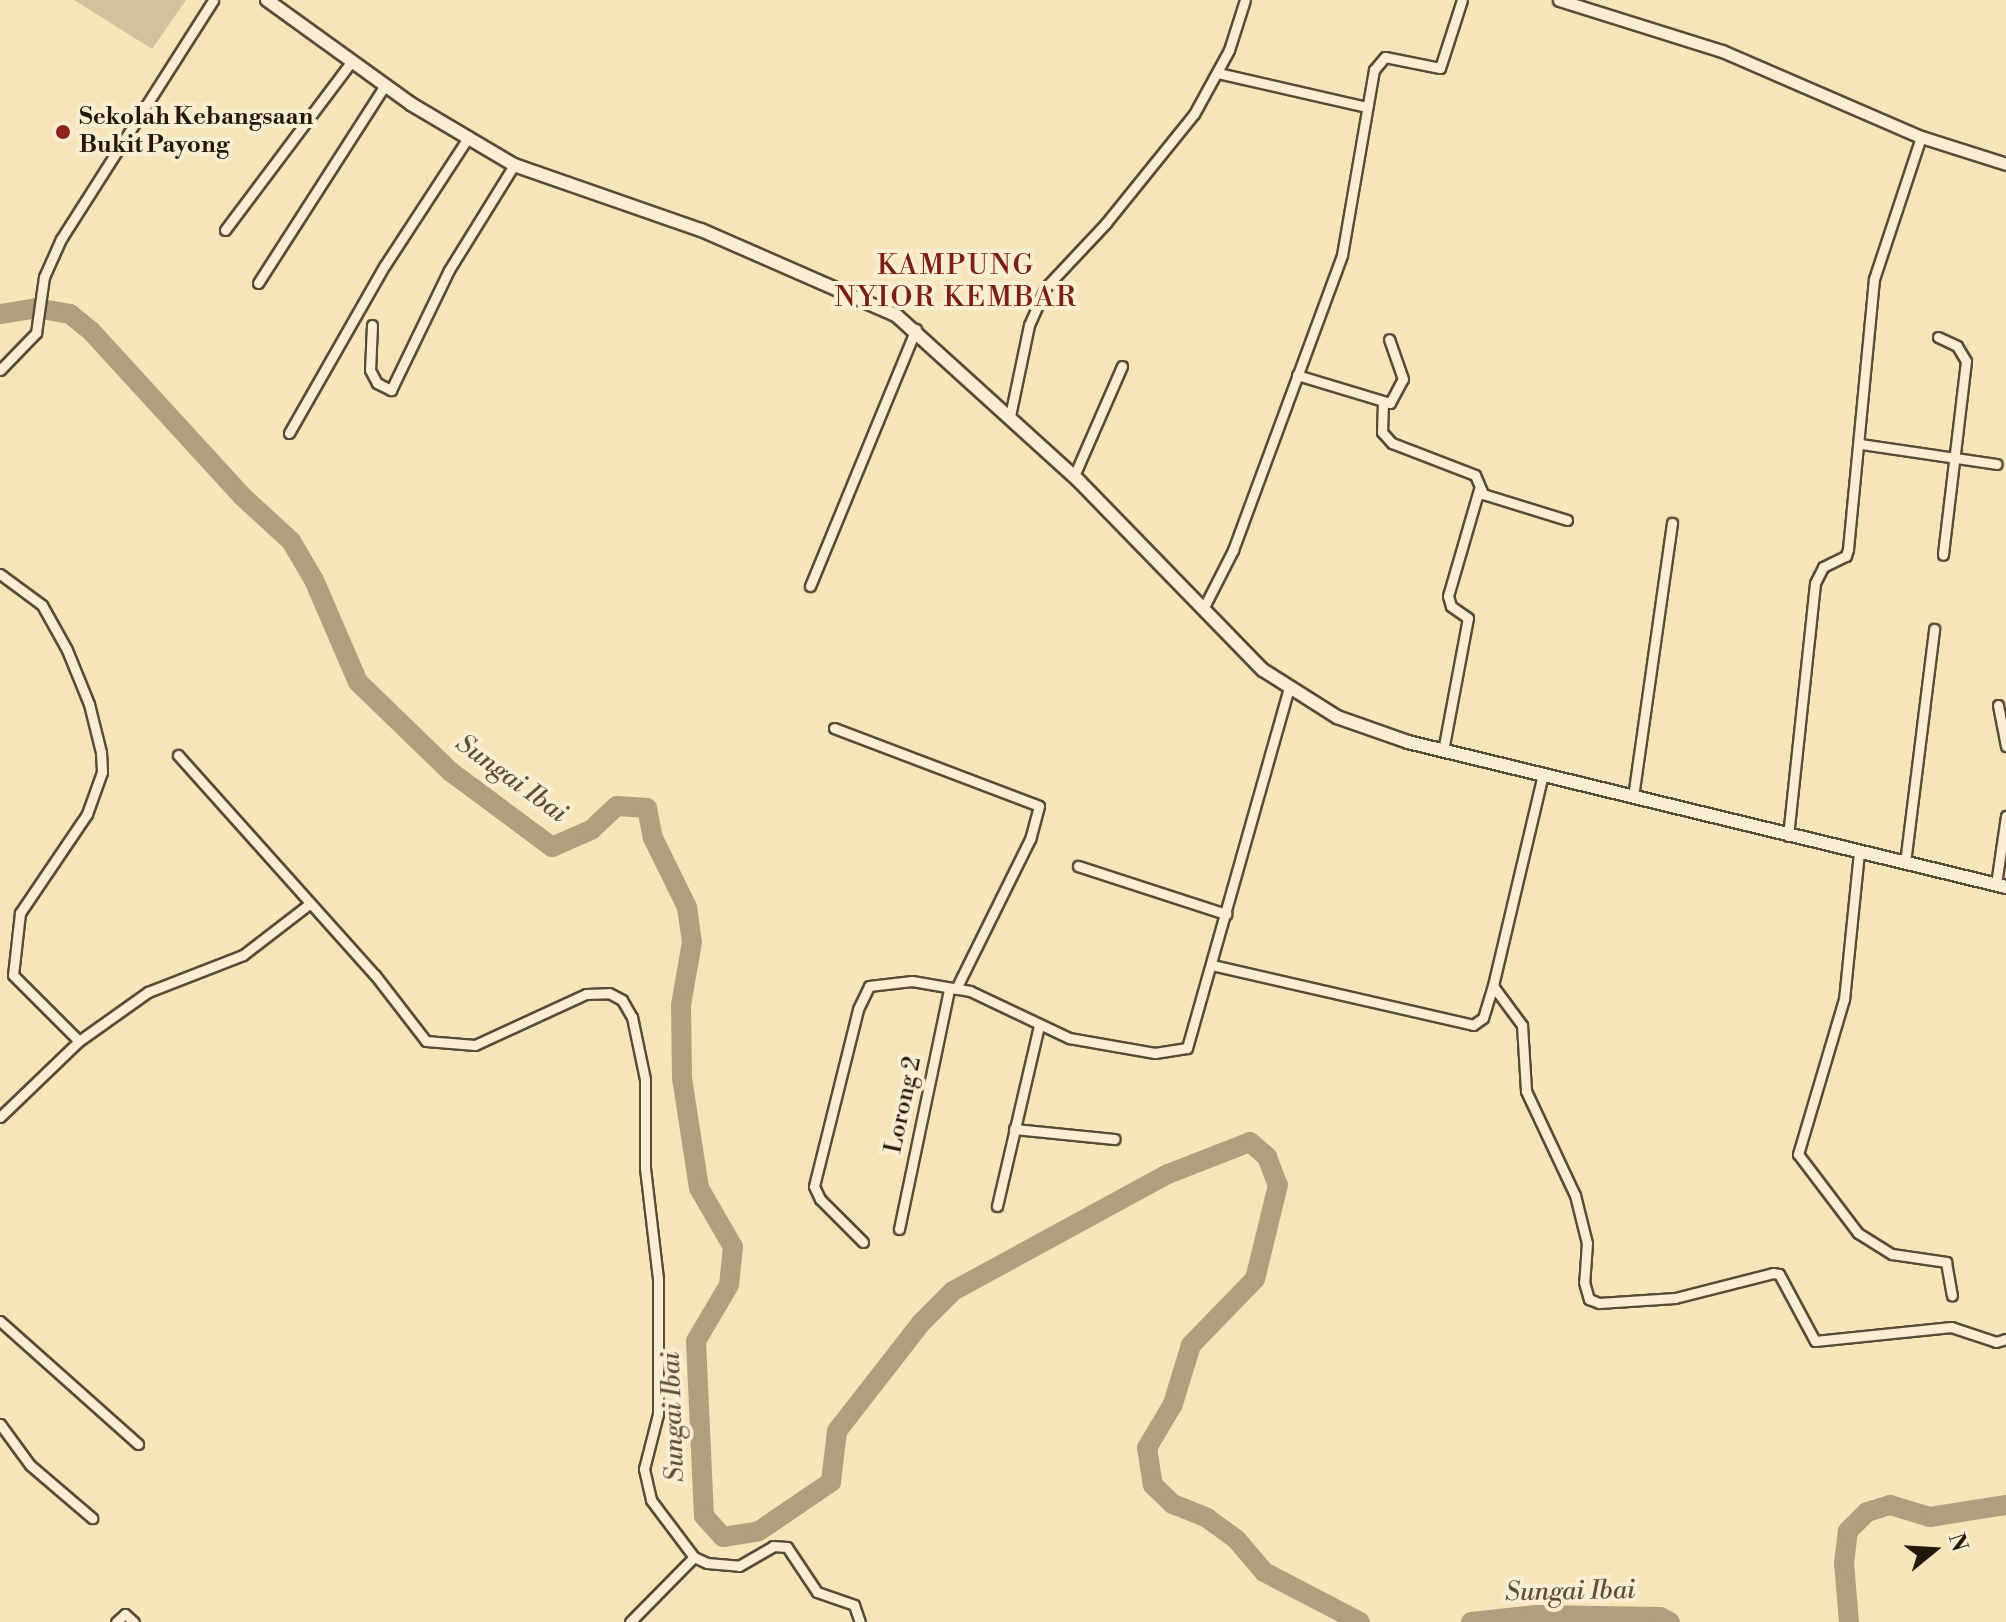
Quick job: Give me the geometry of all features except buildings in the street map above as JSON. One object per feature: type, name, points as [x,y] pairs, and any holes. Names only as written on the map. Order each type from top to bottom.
[{"type":"main road","points":[[267,0],[385,85],[467,139],[514,165],[701,230],[844,290],[916,329],[1074,476],[1203,609],[1288,690],[1351,723],[1443,751],[2001,886]]},
{"type":"street","points":[[0,370],[38,327],[43,288],[61,239],[213,0]]},
{"type":"street","points":[[1010,416],[1029,325],[1046,287],[1181,132],[1218,73],[1245,0]]},
{"type":"street","points":[[1203,609],[1233,550],[1345,247],[1367,107],[1382,58],[1440,68],[1462,0]]},
{"type":"street","points":[[1559,0],[1722,51],[1921,137],[2006,164]]},
{"type":"street","points":[[225,230],[352,61]]},
{"type":"street","points":[[1218,73],[1367,107]]},
{"type":"street","points":[[258,283],[385,85]]},
{"type":"street","points":[[1788,836],[1815,583],[1823,567],[1846,556],[1861,444],[1876,268],[1921,137]]},
{"type":"street","points":[[289,433],[385,265],[467,139]]},
{"type":"street","points":[[372,325],[370,370],[377,383],[391,390],[449,270],[514,165]]},
{"type":"street","points":[[810,586],[916,329]]},
{"type":"street","points":[[1938,337],[1957,346],[1966,361],[1943,555]]},
{"type":"street","points":[[1297,375],[1383,403],[1396,398],[1403,379],[1389,339]]},
{"type":"street","points":[[1074,476],[1122,366]]},
{"type":"street","points":[[1383,403],[1385,438],[1475,475],[1479,489],[1448,596],[1451,606],[1468,618],[1443,751]]},
{"type":"street","points":[[1861,444],[1997,464]]},
{"type":"street","points":[[1479,489],[1567,520]]},
{"type":"street","points":[[1633,797],[1672,523]]},
{"type":"street","points":[[0,574],[42,605],[67,650],[89,704],[101,752],[102,772],[87,814],[20,913],[13,975],[79,1041]]},
{"type":"street","points":[[1905,863],[1934,629]]},
{"type":"street","points":[[863,1242],[817,1197],[814,1186],[862,995],[876,982],[889,980],[953,990],[1019,1011],[1039,1025],[1095,1045],[1177,1053],[1194,1039],[1288,690]]},
{"type":"street","points":[[1998,705],[2006,746]]},
{"type":"street","name":"Lorong 2","points":[[834,728],[1039,806],[1030,839],[953,990],[899,1229]]},
{"type":"street","points":[[178,755],[308,905],[375,975],[426,1041],[470,1046],[586,994],[609,993],[622,1000],[632,1017],[645,1079],[645,1168],[658,1293],[658,1414],[644,1469],[659,1514],[694,1557],[739,1566],[773,1546],[787,1547],[817,1592],[854,1605],[860,1622]]},
{"type":"street","points":[[1212,965],[1473,1025],[1483,1018],[1493,986],[1543,774]]},
{"type":"street","points":[[2001,886],[2006,816]]},
{"type":"street","points":[[1859,852],[1844,999],[1798,1154],[1858,1233],[1892,1254],[1946,1262],[1952,1295]]},
{"type":"street","points":[[1078,866],[1226,914]]},
{"type":"street","points":[[0,1117],[79,1041],[148,992],[243,955],[308,905]]},
{"type":"street","points":[[1493,986],[1522,1025],[1523,1078],[1575,1195],[1587,1243],[1584,1292],[1593,1302],[1675,1298],[1773,1273],[1779,1274],[1815,1341],[1951,1327],[1996,1342],[2006,1339]]},
{"type":"street","points":[[997,1206],[1039,1025]]},
{"type":"street","points":[[1014,1129],[1115,1139]]},
{"type":"street","points":[[0,1321],[138,1444]]},
{"type":"street","points":[[0,1424],[30,1465],[92,1518]]},
{"type":"street","points":[[630,1622],[694,1557]]},
{"type":"street","points":[[116,1622],[125,1614],[134,1622]]},
{"type":"shaded area","points":[[74,0],[186,0],[152,49]]},
{"type":"waterway","name":"Sungai Ibai","points":[[0,314],[36,308],[70,314],[91,331],[242,496],[291,541],[314,580],[358,682],[451,772],[552,847],[591,830],[617,806],[647,808],[653,838],[687,907],[692,942],[681,1005],[682,1078],[699,1188],[733,1247],[729,1285],[696,1341],[704,1516],[723,1537],[759,1531],[831,1482],[837,1431],[921,1323],[953,1291],[1168,1174],[1250,1142],[1267,1157],[1278,1185],[1255,1279],[1191,1345],[1173,1404],[1147,1448],[1153,1485],[1173,1504],[1207,1518],[1237,1540],[1264,1572],[1360,1622]]},
{"type":"waterway","name":"Sungai Ibai","points":[[1849,1622],[1844,1563],[1848,1531],[1867,1512],[1890,1505],[1930,1517],[2006,1505]]},
{"type":"waterway","name":"Sungai Ibai","points":[[1471,1622],[1537,1615],[1660,1617],[1670,1622]]},
{"type":"place","name":"Sekolah Kebangsaan Bukit Payong","points":[[63,132]]},
{"type":"district","name":"KAMPUNG NYIOR KEMBAR","points":[[956,282]]}]
